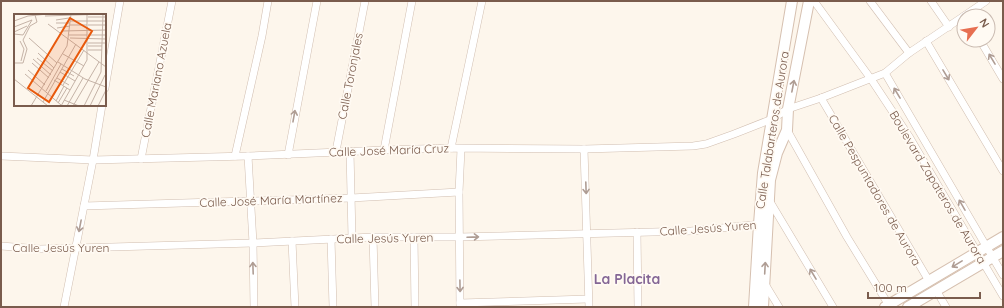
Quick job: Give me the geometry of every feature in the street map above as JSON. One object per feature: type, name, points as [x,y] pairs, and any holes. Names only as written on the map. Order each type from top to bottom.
[{"type":"street","points":[[106,82],[120,1]]},
{"type":"street","name":"Calle Mariano Azuela","points":[[141,159],[172,1]]},
{"type":"street","points":[[235,156],[262,36],[268,1]]},
{"type":"street","points":[[288,154],[317,1]]},
{"type":"street","name":"Calle Toronjales","points":[[336,151],[365,1]]},
{"type":"street","points":[[384,150],[412,1]]},
{"type":"street","points":[[451,148],[482,1]]},
{"type":"street","name":"Calle Talabarteros de Aurora","points":[[763,307],[763,173],[792,1]]},
{"type":"street","name":"Calle Talabarteros de Aurora","points":[[754,307],[763,224],[769,200],[770,180],[773,165],[786,130],[788,109],[809,1]]},
{"type":"street","name":"Boulevard Zapateros de Aurora","points":[[814,1],[871,79],[910,138],[1003,296]]},
{"type":"street","points":[[870,1],[909,52]]},
{"type":"street","points":[[931,1],[949,26]]},
{"type":"street","name":"Calle José María Cruz","points":[[976,8],[986,1]]},
{"type":"street","name":"Calle José María Cruz","points":[[1,156],[93,160],[451,148],[584,150],[693,146],[715,141],[772,119],[788,109],[885,73],[909,52],[956,22]]},
{"type":"street","points":[[926,41],[1003,171]]},
{"type":"street","points":[[985,48],[1003,79]]},
{"type":"street","name":"Boulevard Zapateros de Aurora","points":[[885,73],[1003,275]]},
{"type":"street","name":"Calle Pespuntadores de Aurora","points":[[821,98],[929,281]]},
{"type":"street","points":[[64,307],[93,160],[102,106]]},
{"type":"street","points":[[786,130],[888,306],[1003,237]]},
{"type":"street","points":[[910,138],[920,131]]},
{"type":"street","points":[[460,149],[460,305],[588,299]]},
{"type":"street","points":[[584,150],[588,307]]},
{"type":"street","points":[[350,151],[352,238]]},
{"type":"street","points":[[248,156],[254,307]]},
{"type":"street","name":"Calle José María Martínez","points":[[84,206],[351,198],[459,192]]},
{"type":"street","points":[[769,200],[833,307]]},
{"type":"street","name":"Calle Jesús Yuren","points":[[1,246],[40,249],[252,243],[374,237],[459,237],[691,231],[763,224]]},
{"type":"street","points":[[637,232],[638,307]]},
{"type":"street","points":[[374,237],[375,307]]},
{"type":"street","points":[[414,237],[415,307]]},
{"type":"street","points":[[332,239],[333,307]]},
{"type":"street","points":[[292,241],[295,307]]},
{"type":"street","points":[[908,307],[1003,251]]},
{"type":"street","points":[[764,284],[779,307]]},
{"type":"street","points":[[936,290],[946,307]]},
{"type":"district","name":"La Placita","points":[[627,279]]}]
